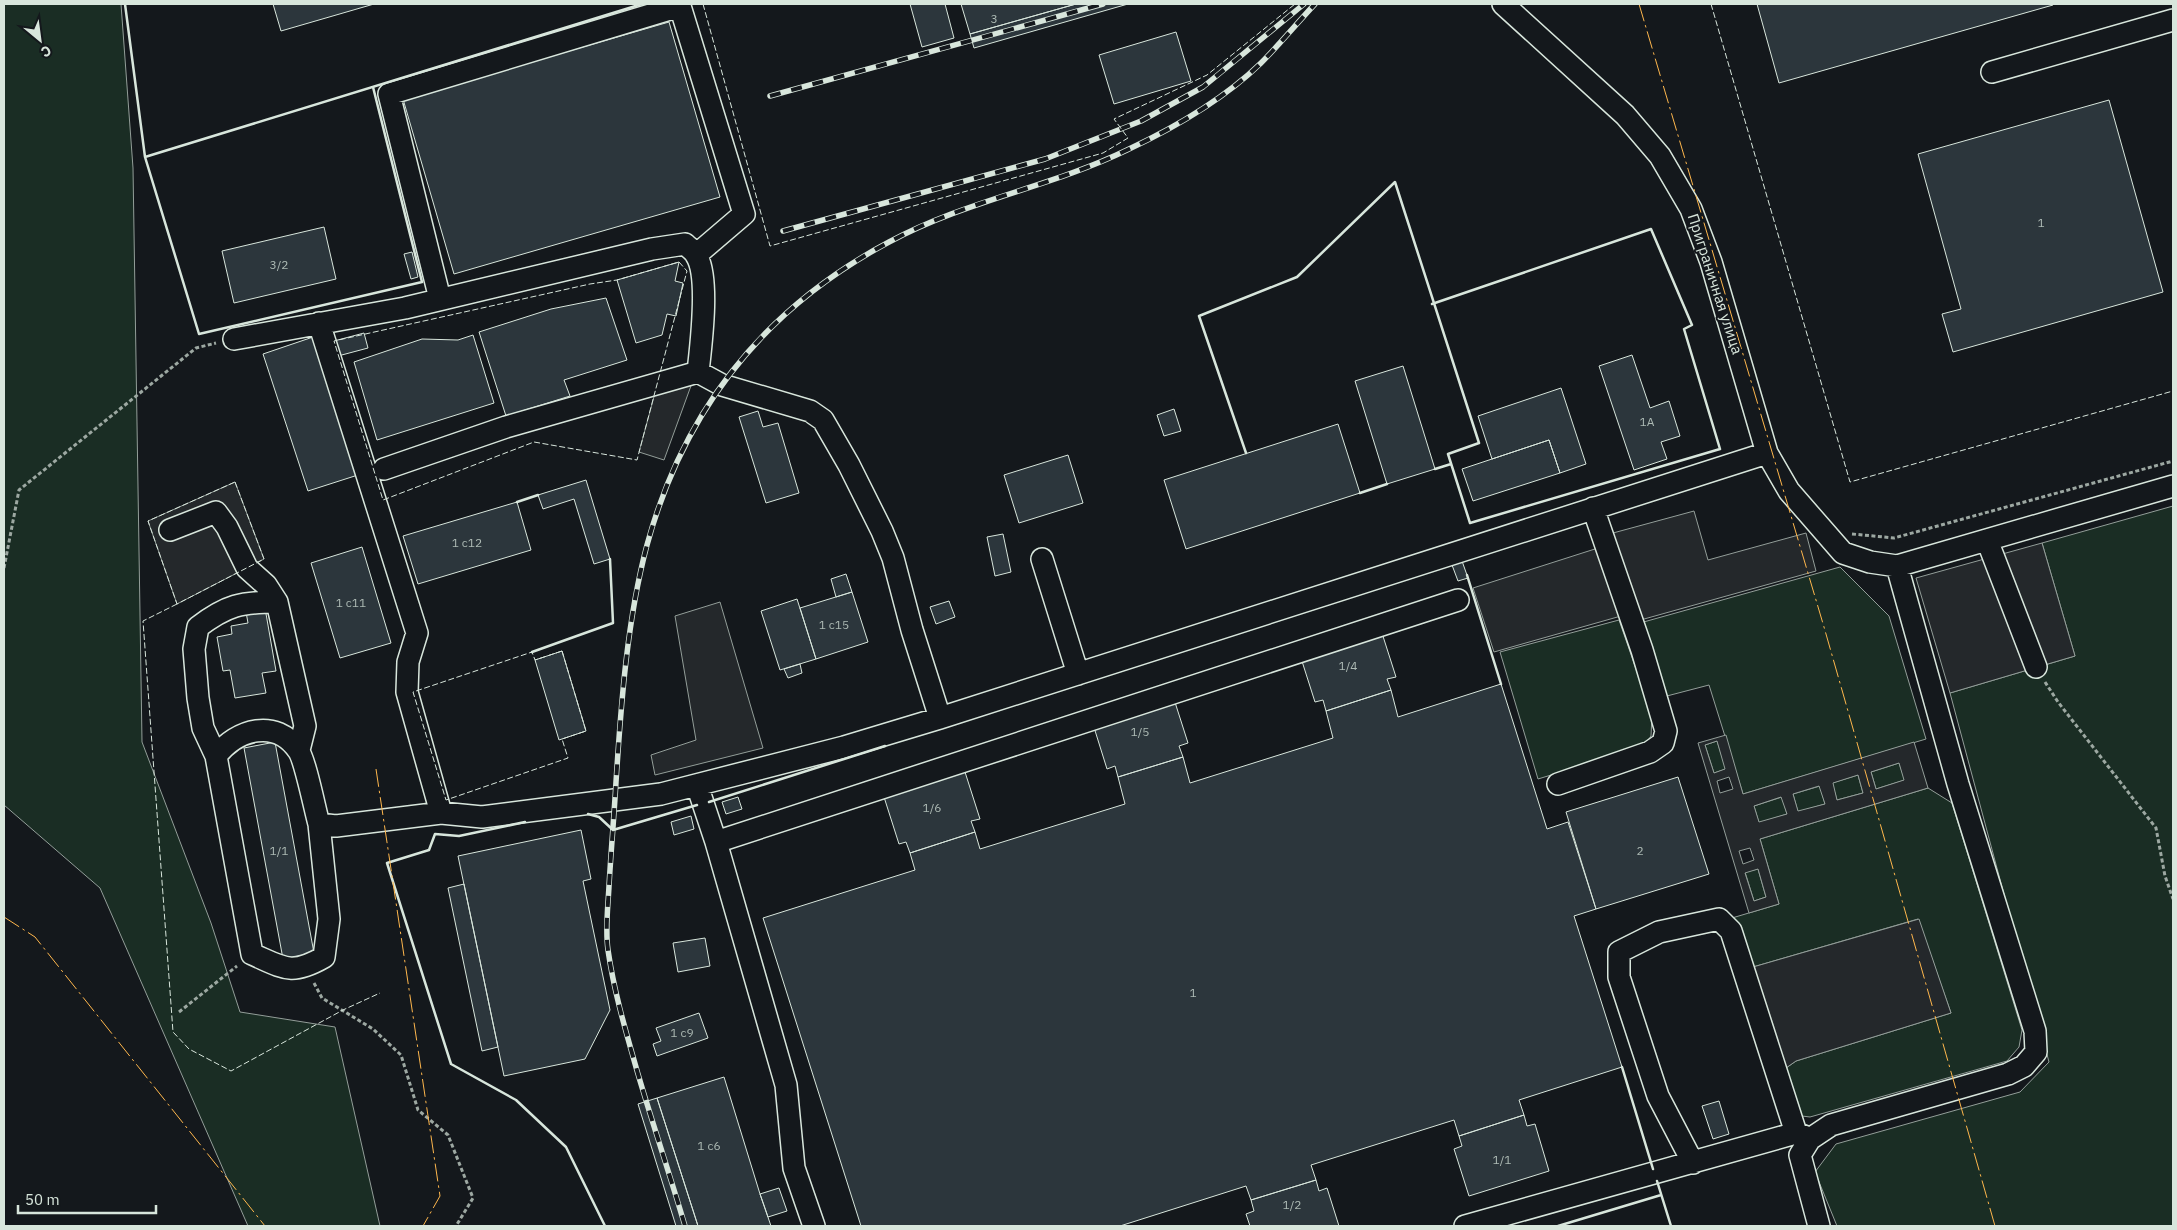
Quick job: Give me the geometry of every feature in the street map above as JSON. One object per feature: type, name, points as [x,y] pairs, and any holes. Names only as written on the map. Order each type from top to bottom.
[{"type":"street","name":"Приграничная улица","points":[[1503,4],[1626,115],[1660,156],[1691,209],[1711,262],[1767,452],[1789,491],[1843,553],[1870,562],[1897,566]]},
{"type":"street","points":[[440,299],[389,94],[680,6],[744,214],[696,255]]},
{"type":"street","points":[[1992,72],[2173,20]]},
{"type":"street","points":[[234,339],[440,299],[652,249],[685,244],[696,255],[702,275],[703,322],[698,372]]},
{"type":"street","points":[[319,323],[418,633],[408,662],[407,692],[441,813]]},
{"type":"street","points":[[384,469],[506,427],[698,372],[722,384],[810,411],[823,420],[849,465],[886,540],[940,718]]},
{"type":"street","points":[[319,824],[336,826],[441,813],[482,817],[615,802],[697,785],[844,747],[940,718],[1767,452]]},
{"type":"street","points":[[1465,1226],[1693,1163],[1804,1136],[1831,1125],[2008,1074],[2024,1066],[2036,1052],[2035,1031],[1958,784],[1897,566],[2173,486]]},
{"type":"street","points":[[1558,784],[1650,752],[1663,743],[1666,731],[1642,650],[1594,508]]},
{"type":"street","points":[[170,530],[216,512],[227,527],[247,568],[266,585],[277,602],[305,726],[299,750],[319,824],[329,919],[324,957],[305,968],[285,968],[252,954],[216,756],[203,728],[198,698],[194,649],[198,626],[217,612],[245,602],[277,602]]},
{"type":"street","points":[[1987,540],[2036,667]]},
{"type":"street","points":[[1042,559],[1078,674]]},
{"type":"street","points":[[716,842],[1458,600]]},
{"type":"street","points":[[216,756],[222,748],[240,737],[260,729],[281,734],[299,750]]},
{"type":"street","points":[[697,785],[716,842],[786,1085],[794,1168],[814,1226]]},
{"type":"street","points":[[1693,1163],[1658,1096],[1618,977],[1619,952],[1659,932],[1720,919],[1731,931],[1804,1136],[1800,1155],[1819,1226]]},
{"type":"path","points":[[4,568],[19,490],[196,348],[234,339]]},
{"type":"path","points":[[1822,531],[1894,538],[2173,461]]},
{"type":"path","points":[[2036,667],[2058,702],[2156,828],[2165,876],[2173,899]]},
{"type":"path","points":[[179,1012],[252,954]]},
{"type":"path","points":[[305,968],[322,998],[373,1029],[401,1055],[418,1110],[448,1135],[473,1198],[456,1226]]},
{"type":"green space","points":[[4,4],[121,4],[133,168],[142,742],[211,923],[240,1012],[335,1027],[380,1226],[248,1226],[100,888],[4,805]]},
{"type":"green space","points":[[2173,506],[2173,1226],[1837,1226],[1815,1172],[1836,1144],[2020,1092],[2049,1062],[1950,693],[2075,656],[2042,543]]},
{"type":"green space","points":[[1840,567],[1889,616],[1926,739],[1743,794],[1709,685],[1663,697],[1640,623]]},
{"type":"green space","points":[[1619,620],[1652,715],[1651,736],[1643,747],[1538,779],[1500,652]]},
{"type":"green space","points":[[1717,741],[1726,769],[1714,773],[1705,745]]},
{"type":"green space","points":[[1899,763],[1905,780],[1876,789],[1871,772]]},
{"type":"green space","points":[[1858,775],[1863,793],[1837,800],[1832,783]]},
{"type":"green space","points":[[1820,786],[1825,804],[1798,812],[1793,794]]},
{"type":"green space","points":[[1928,788],[1952,803],[2022,1030],[2019,1047],[2007,1061],[1810,1117],[1802,1116],[1795,1103],[1786,1068],[1796,1061],[1951,1013],[1918,919],[1753,967],[1732,918],[1779,904],[1760,839]]},
{"type":"green space","points":[[1782,797],[1787,814],[1759,823],[1754,806]]},
{"type":"green space","points":[[1758,869],[1766,897],[1754,901],[1745,872]]},
{"type":"shaded area","points":[[692,383],[664,460],[639,452],[655,393]]},
{"type":"shaded area","points":[[235,482],[264,559],[177,604],[148,521]]},
{"type":"shaded area","points":[[1694,511],[1708,560],[1806,533],[1816,571],[1637,621],[1613,533]]},
{"type":"shaded area","points":[[2042,543],[2075,656],[1950,693],[1916,578]]},
{"type":"shaded area","points":[[1598,548],[1621,616],[1494,652],[1473,588]]},
{"type":"shaded area","points":[[720,602],[763,748],[655,775],[651,755],[696,740],[675,616]]},
{"type":"shaded area","points":[[1726,735],[1743,794],[1914,742],[1928,788],[1760,839],[1779,904],[1749,913],[1698,743]],"holes":[[[1717,741],[1725,769],[1714,773],[1705,745]],[[1899,763],[1904,780],[1876,789],[1871,772]],[[1858,775],[1863,793],[1837,800],[1833,783]],[[1729,777],[1733,789],[1720,793],[1717,781]],[[1819,786],[1825,804],[1798,811],[1793,794]],[[1781,797],[1787,814],[1759,822],[1754,806]],[[1750,848],[1754,860],[1743,864],[1739,851]],[[1758,869],[1766,897],[1754,901],[1745,873]]]},
{"type":"shaded area","points":[[1919,919],[1951,1013],[1796,1061],[1786,1068],[1753,967]]},
{"type":"building","points":[[273,4],[374,4],[281,31]]},
{"type":"building","points":[[910,4],[945,4],[954,38],[922,47]]},
{"type":"building","points":[[961,4],[1076,4],[970,34]]},
{"type":"building","points":[[1076,4],[1128,4],[974,48],[970,34]]},
{"type":"building","points":[[1757,4],[2052,4],[2053,5],[1779,83]]},
{"type":"building","points":[[669,22],[720,197],[454,274],[403,99]]},
{"type":"building","points":[[1176,32],[1191,81],[1114,104],[1099,55]]},
{"type":"building","points":[[2109,100],[2163,292],[1953,352],[1942,314],[1961,309],[1918,154]]},
{"type":"building","points":[[324,227],[336,279],[234,303],[222,251]]},
{"type":"building","points":[[412,252],[418,277],[411,279],[404,254]]},
{"type":"building","points":[[679,262],[675,281],[683,283],[676,316],[667,314],[662,335],[636,343],[617,280]]},
{"type":"building","points":[[606,298],[627,360],[564,380],[570,396],[506,416],[479,332],[551,309]]},
{"type":"building","points":[[364,333],[368,348],[338,356],[334,341]]},
{"type":"building","points":[[473,335],[494,403],[377,440],[354,362],[422,339],[458,340]]},
{"type":"building","points":[[316,336],[361,474],[308,491],[263,354]]},
{"type":"building","points":[[1632,355],[1650,408],[1669,401],[1680,436],[1661,442],[1667,459],[1634,470],[1599,366]]},
{"type":"building","points":[[1403,366],[1435,469],[1387,484],[1355,381]]},
{"type":"building","points":[[1561,388],[1586,464],[1560,473],[1549,440],[1492,459],[1478,416]]},
{"type":"building","points":[[1174,409],[1181,431],[1164,436],[1157,415]]},
{"type":"building","points":[[758,411],[763,427],[778,423],[799,493],[766,503],[739,417]]},
{"type":"building","points":[[1338,424],[1360,493],[1186,549],[1164,480]]},
{"type":"building","points":[[1549,440],[1560,473],[1473,501],[1462,469]]},
{"type":"building","points":[[1068,455],[1083,503],[1019,523],[1004,475]]},
{"type":"building","points":[[586,480],[610,559],[594,564],[574,499],[543,509],[538,495]]},
{"type":"building","points":[[517,502],[531,550],[418,584],[403,536]]},
{"type":"building","points":[[1003,534],[1011,572],[995,576],[987,537]]},
{"type":"building","points":[[362,547],[391,643],[340,658],[311,563]]},
{"type":"building","points":[[1462,561],[1468,578],[1458,581],[1452,565]]},
{"type":"building","points":[[846,574],[852,592],[836,597],[831,579]]},
{"type":"building","points":[[852,592],[868,642],[816,659],[800,608]]},
{"type":"building","points":[[797,599],[816,659],[780,670],[761,611]]},
{"type":"building","points":[[949,601],[955,617],[936,624],[930,607]]},
{"type":"building","points":[[265,608],[276,671],[262,673],[266,693],[235,698],[230,670],[223,671],[217,637],[232,634],[231,626],[248,623],[246,612]]},
{"type":"building","points":[[1381,630],[1396,677],[1387,679],[1391,690],[1326,711],[1323,700],[1315,702],[1300,655]]},
{"type":"building","points":[[562,651],[586,731],[559,740],[535,660]]},
{"type":"building","points":[[800,664],[802,673],[788,678],[784,669]]},
{"type":"building","points":[[1501,684],[1547,829],[1568,822],[1596,909],[1574,916],[1622,1067],[1519,1100],[1524,1115],[1459,1136],[1454,1120],[1311,1165],[1316,1180],[1251,1200],[1246,1186],[1120,1226],[861,1226],[763,918],[915,870],[910,853],[975,832],[980,849],[1125,804],[1118,777],[1183,757],[1190,783],[1333,738],[1326,711],[1391,690],[1398,717]]},
{"type":"building","points":[[1173,696],[1188,743],[1179,746],[1183,757],[1118,777],[1115,766],[1107,769],[1092,721]]},
{"type":"building","points":[[275,742],[314,953],[283,959],[244,748]]},
{"type":"building","points":[[965,772],[980,819],[971,821],[975,832],[910,853],[906,842],[899,844],[884,797]]},
{"type":"building","points":[[1678,777],[1709,874],[1596,909],[1566,812]]},
{"type":"building","points":[[738,797],[742,809],[726,814],[722,802]]},
{"type":"building","points":[[691,816],[694,829],[674,835],[671,822]]},
{"type":"building","points":[[581,830],[591,879],[583,881],[610,1010],[585,1059],[504,1076],[458,856]]},
{"type":"building","points":[[464,884],[498,1047],[482,1051],[448,888]]},
{"type":"building","points":[[705,938],[710,966],[678,972],[673,943]]},
{"type":"building","points":[[699,1013],[708,1038],[657,1056],[653,1044],[661,1041],[656,1028]]},
{"type":"building","points":[[724,1077],[771,1226],[698,1226],[657,1098]]},
{"type":"building","points":[[657,1098],[698,1226],[676,1226],[638,1104]]},
{"type":"building","points":[[1719,1101],[1729,1134],[1713,1139],[1702,1106]]},
{"type":"building","points":[[1524,1115],[1527,1126],[1535,1124],[1549,1171],[1469,1196],[1454,1149],[1462,1146],[1459,1136]]},
{"type":"building","points":[[1316,1180],[1319,1191],[1327,1188],[1339,1226],[1250,1226],[1246,1214],[1254,1211],[1251,1200]]},
{"type":"building","points":[[779,1188],[787,1211],[768,1217],[760,1194]]},
{"type":"railway","points":[[770,96],[1103,4]]},
{"type":"railway","points":[[783,231],[1045,159],[1141,121],[1203,87],[1304,4]]},
{"type":"railway","points":[[685,1226],[625,1027],[617,997],[608,950],[607,934],[620,723],[634,603],[647,545],[663,496],[683,450],[707,407],[735,367],[768,331],[804,298],[845,268],[889,242],[918,228],[977,205],[1098,163],[1145,141],[1198,112],[1247,76],[1268,56],[1315,4]]},
{"type":"fence","points":[[703,4],[770,246],[1103,153],[1128,138],[1114,119],[1207,75],[1295,4]]},
{"type":"fence","points":[[1711,4],[1850,482],[2173,391]]},
{"type":"fence","points":[[679,262],[687,271],[637,460],[534,442],[383,500],[334,341],[590,284],[617,280],[679,262]]},
{"type":"fence","points":[[235,482],[264,559],[177,604],[148,521],[235,482]]},
{"type":"fence","points":[[177,604],[143,621],[173,1032],[189,1049],[231,1071],[343,1010],[380,993]]},
{"type":"fence","points":[[562,651],[586,731],[562,739],[568,758],[446,800],[413,692],[532,652],[535,660],[562,651]]},
{"type":"wall","points":[[125,4],[145,157],[199,334],[422,282],[373,87]]},
{"type":"wall","points":[[145,157],[642,4]]},
{"type":"wall","points":[[1246,453],[1199,316],[1297,277],[1395,182],[1479,443],[1448,454],[1470,523],[1720,449],[1684,329],[1692,325],[1651,229],[1432,304]]},
{"type":"wall","points":[[1435,469],[1451,464]]},
{"type":"wall","points":[[1360,493],[1387,484]]},
{"type":"wall","points":[[517,502],[538,495]]},
{"type":"wall","points":[[532,652],[613,623],[610,559]]},
{"type":"wall","points":[[1467,575],[1501,684]]},
{"type":"wall","points":[[709,802],[885,746]]},
{"type":"wall","points":[[588,814],[599,817],[613,830],[697,805]]},
{"type":"wall","points":[[525,822],[459,836],[435,834],[429,850],[387,863],[451,1064],[516,1100],[566,1147],[605,1226]]},
{"type":"wall","points":[[1622,1067],[1653,1169]]},
{"type":"wall","points":[[1657,1181],[1671,1226]]},
{"type":"wall","points":[[1558,1226],[1661,1195]]},
{"type":"power","points":[[1639,4],[1824,627],[1995,1226]]},
{"type":"power","points":[[376,769],[440,1196],[423,1226]]},
{"type":"power","points":[[4,917],[35,937],[265,1226]]}]
